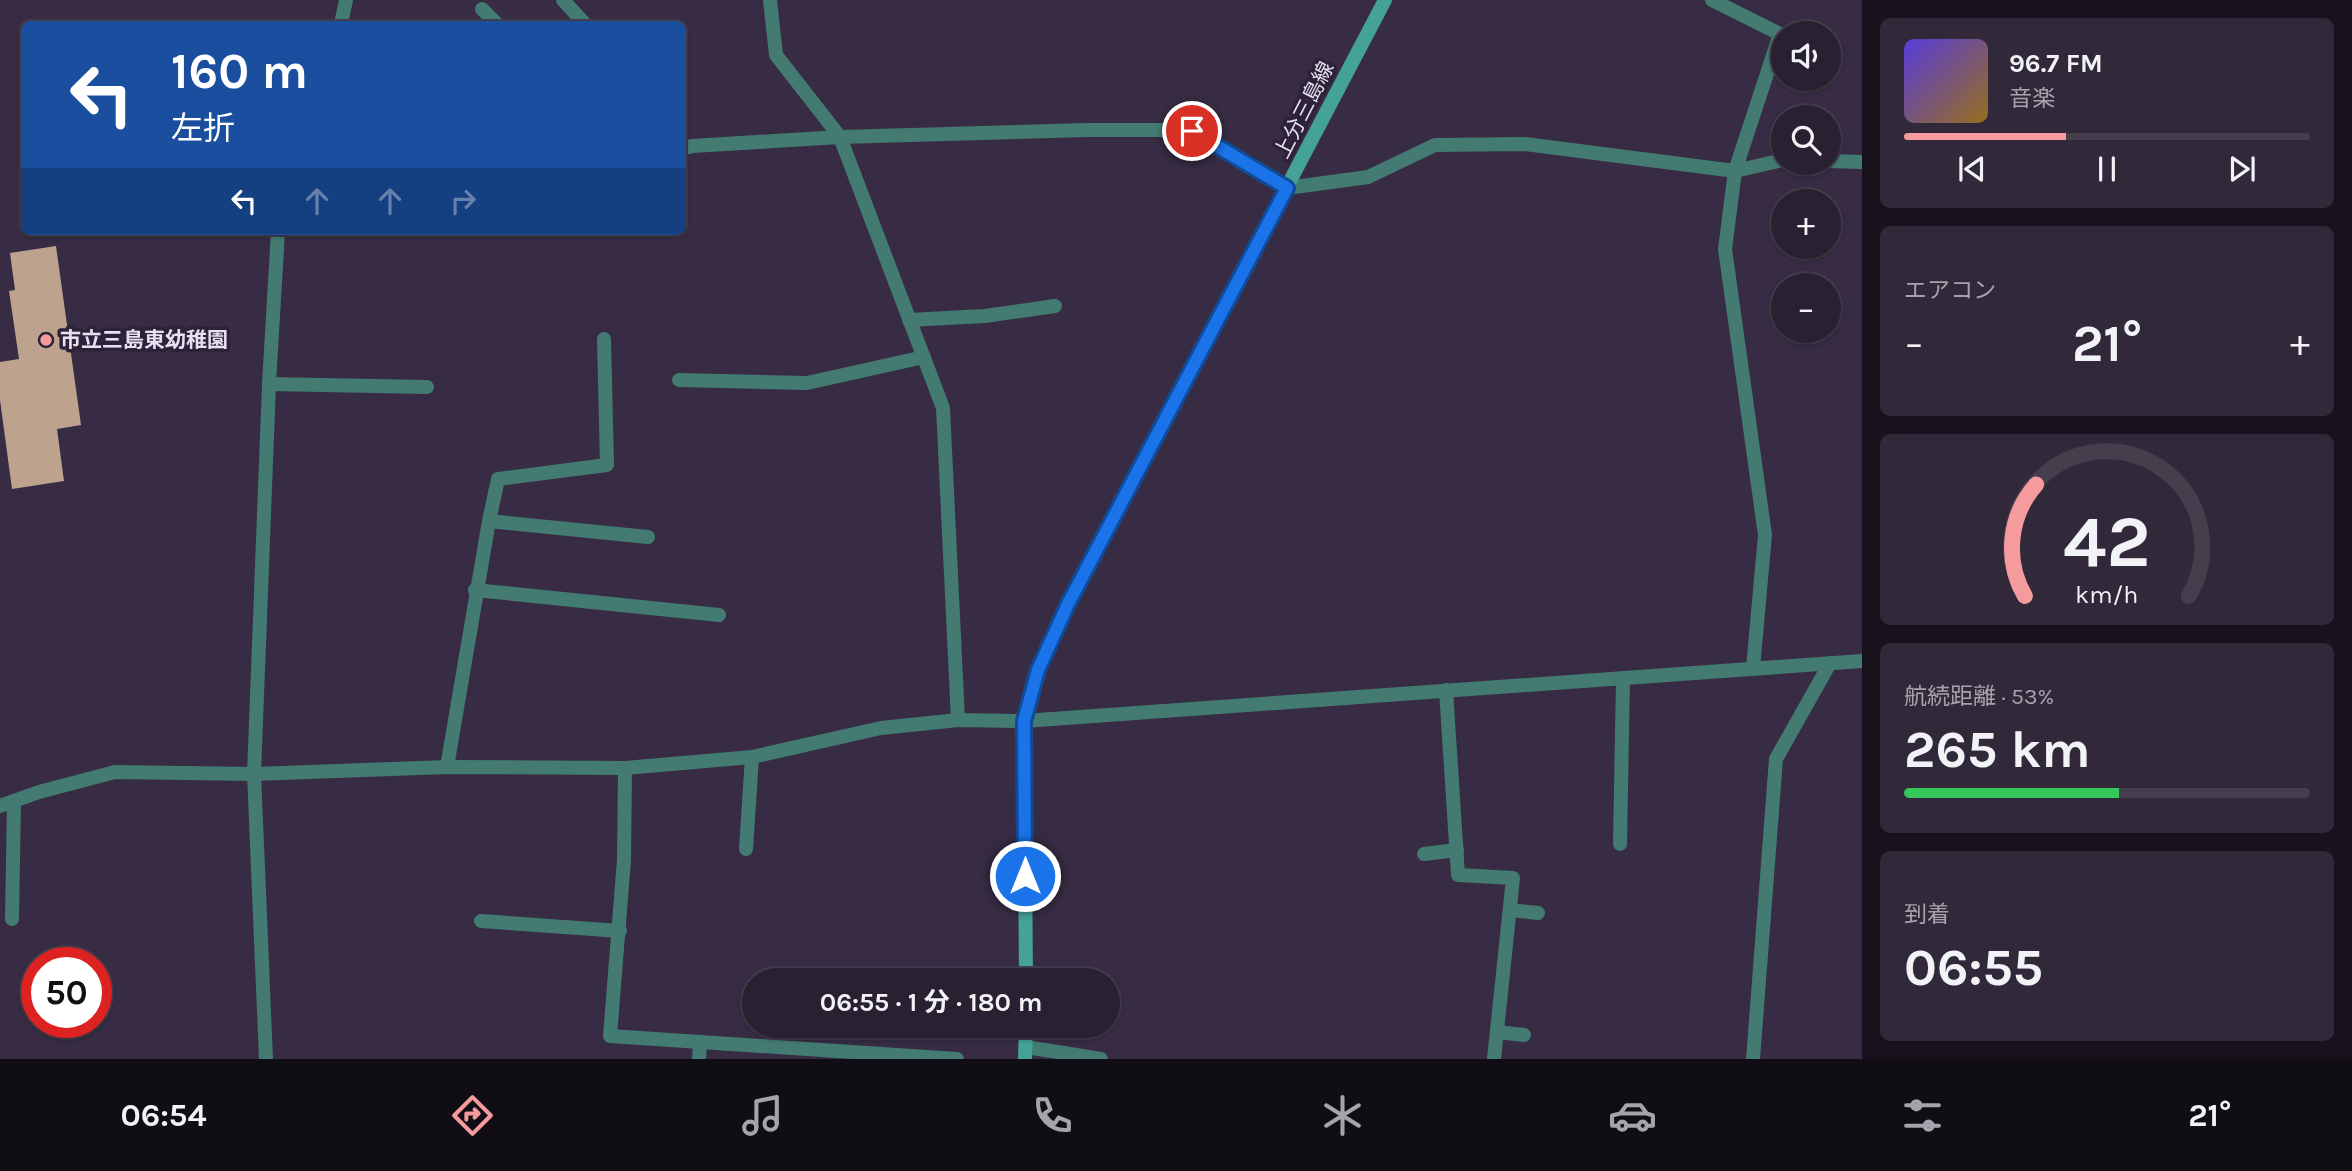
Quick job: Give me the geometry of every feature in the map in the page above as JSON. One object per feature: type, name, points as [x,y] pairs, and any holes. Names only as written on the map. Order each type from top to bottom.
[{"type":"main road","name":"上分三島線","points":[[1026,968],[1024,721],[1038,670],[1068,604],[1385,0]]},
{"type":"street","points":[[342,21],[346,0]]},
{"type":"street","points":[[563,0],[581,21]]},
{"type":"street","points":[[770,0],[776,55],[840,137],[943,408],[958,720]]},
{"type":"street","points":[[1712,0],[1780,34],[1735,171],[1724,249],[1765,535],[1753,668]]},
{"type":"street","points":[[482,9],[494,21]]},
{"type":"street","points":[[686,143],[1086,130],[1192,131],[1287,188],[1368,177],[1435,145],[1525,144],[1735,171],[1771,163]]},
{"type":"street","points":[[1841,161],[1862,162]]},
{"type":"street","points":[[266,1059],[254,774],[269,384],[278,235]]},
{"type":"street","points":[[909,320],[985,316],[1055,306]]},
{"type":"street","points":[[447,767],[475,590],[498,479],[607,465],[604,339]]},
{"type":"street","points":[[679,380],[807,383],[924,357]]},
{"type":"street","points":[[269,384],[427,387]]},
{"type":"street","points":[[489,521],[648,537]]},
{"type":"street","points":[[475,590],[719,615]]},
{"type":"street","points":[[12,919],[7,804],[39,792],[116,772],[254,774],[447,767],[625,768],[752,757],[881,728],[958,720],[1024,721],[1862,661]]},
{"type":"street","points":[[1754,1059],[1776,759],[1830,663]]},
{"type":"street","points":[[1620,844],[1623,678]]},
{"type":"street","points":[[1446,690],[1458,875],[1513,878],[1494,1059]]},
{"type":"street","points":[[746,849],[752,757]]},
{"type":"street","points":[[625,768],[620,931],[610,1036],[957,1059]]},
{"type":"street","points":[[1424,854],[1457,850]]},
{"type":"street","points":[[1510,910],[1538,913]]},
{"type":"street","points":[[481,920],[620,931]]},
{"type":"street","points":[[1497,1032],[1524,1035]]},
{"type":"street","points":[[699,1059],[700,1044]]},
{"type":"street","points":[[1026,1053],[1101,1059]]},
{"type":"building","points":[[56,246],[81,425],[57,429],[64,481],[12,489],[0,400],[0,362],[19,359],[9,291],[15,290],[10,253]]},
{"type":"place","name":"市立三島東幼稚園","points":[[46,340]]},
{"type":"route","points":[[1025,876],[1024,721],[1038,670],[1068,604],[1287,188],[1192,131]]}]
